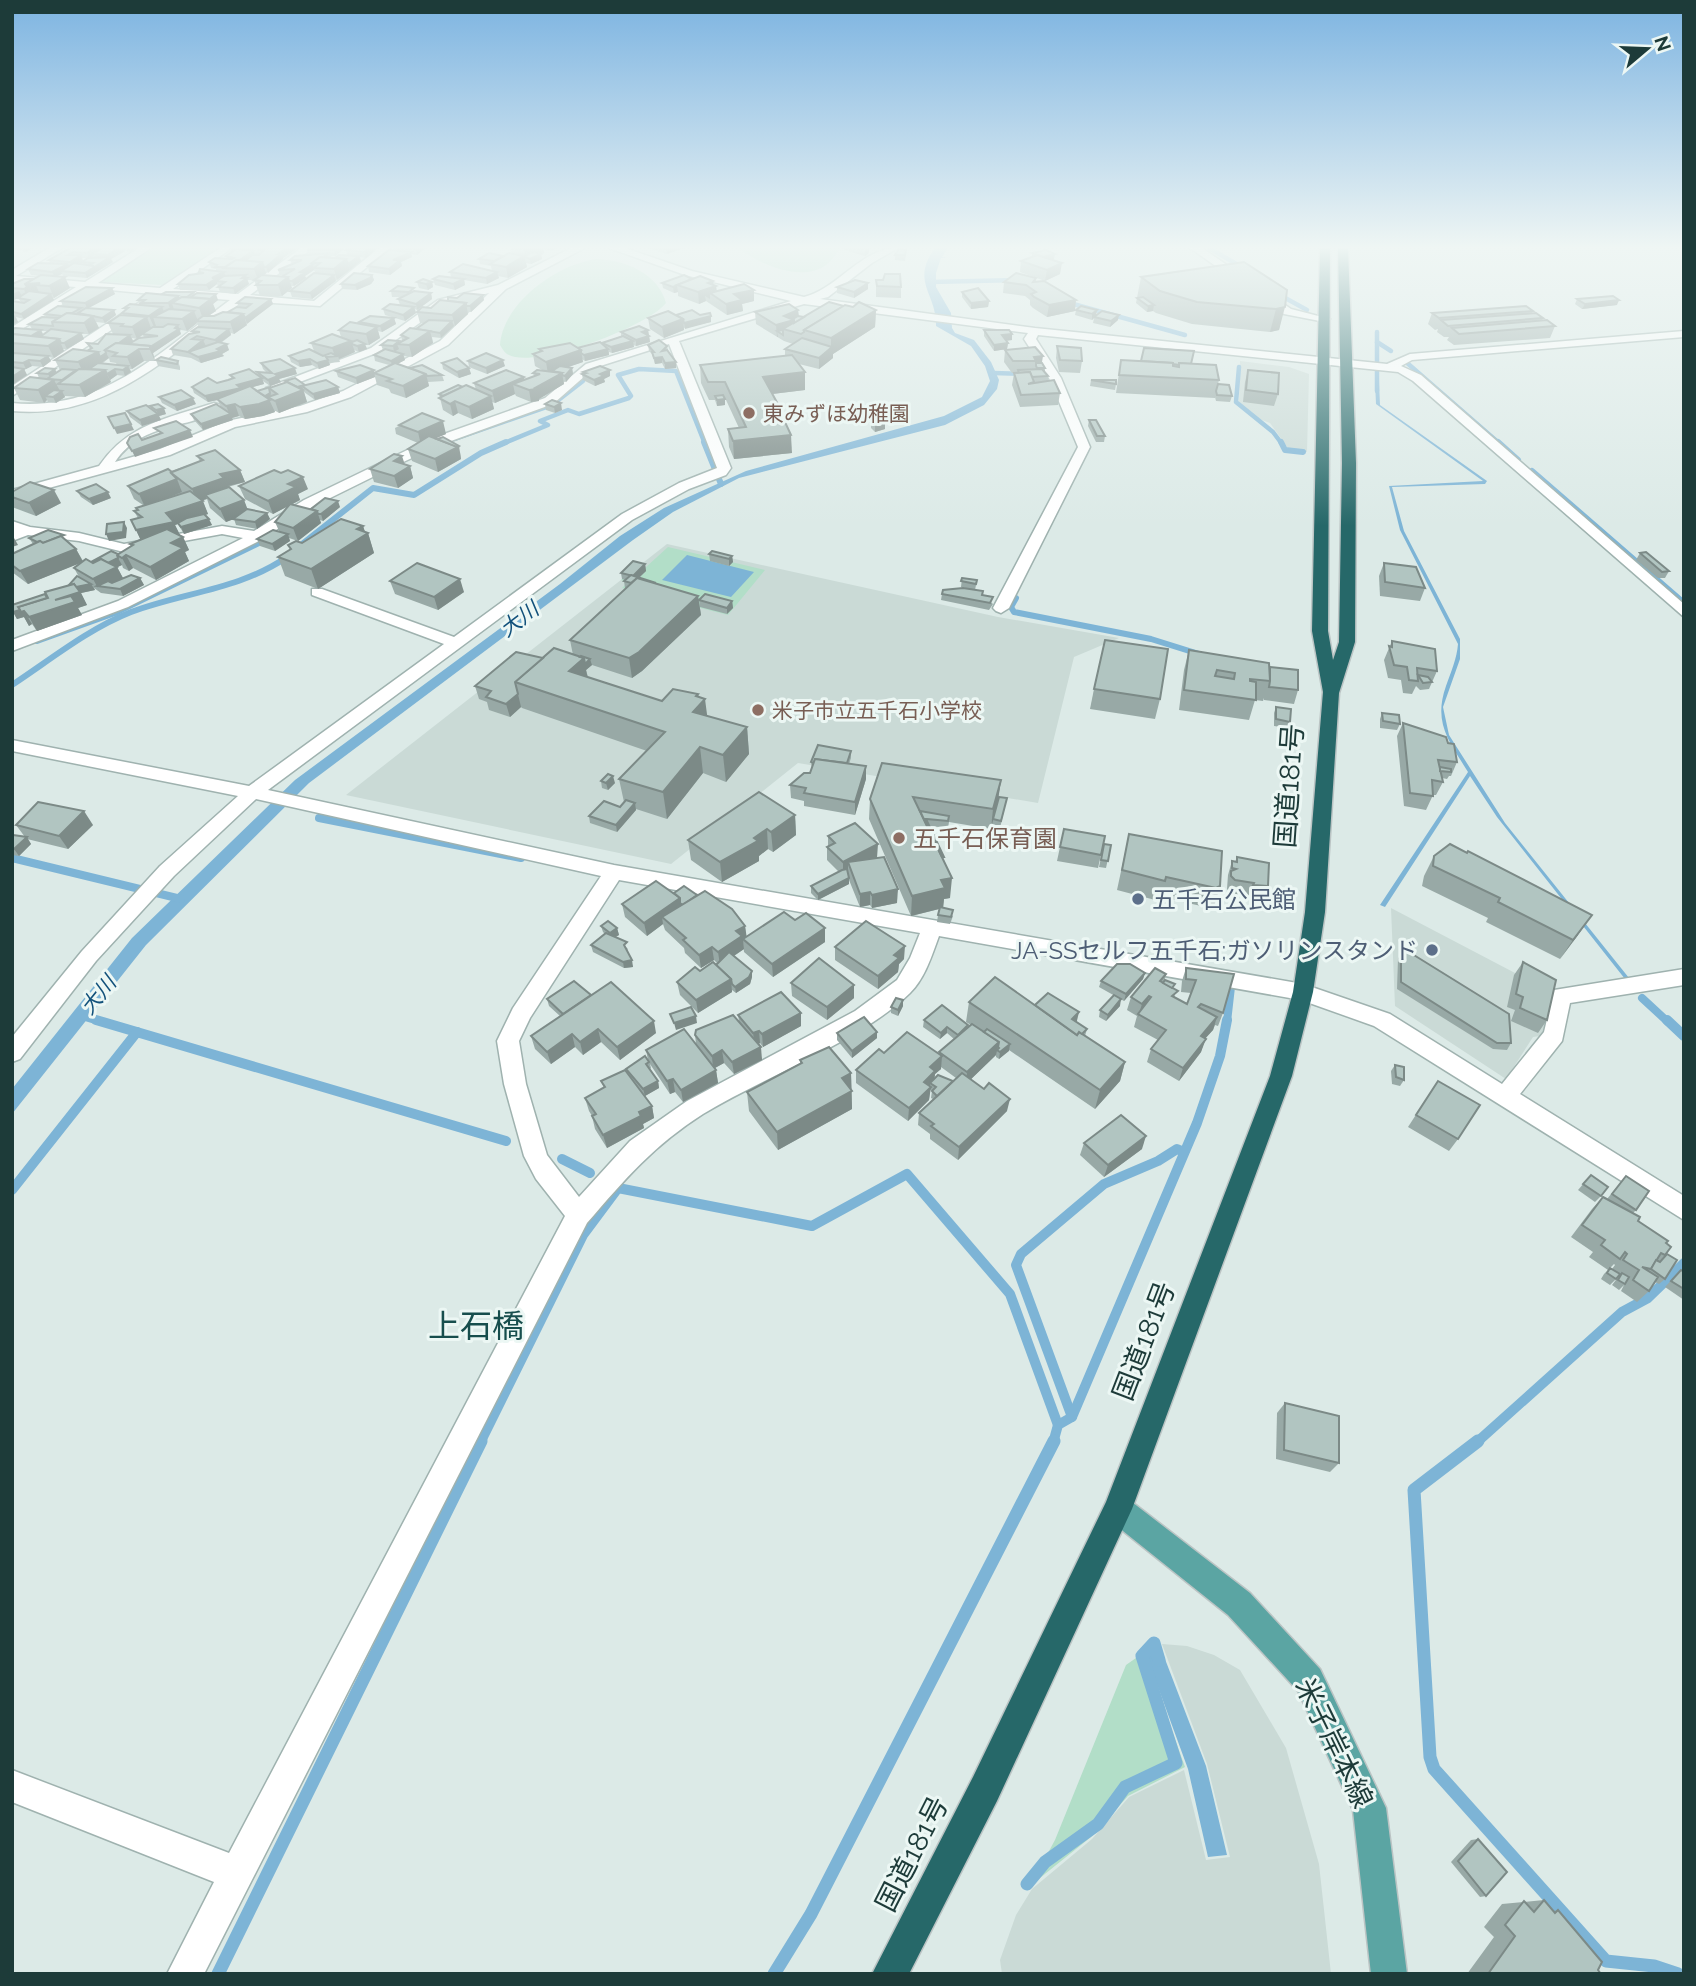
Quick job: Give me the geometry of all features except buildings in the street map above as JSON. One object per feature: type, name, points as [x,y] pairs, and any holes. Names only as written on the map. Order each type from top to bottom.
[{"type":"highway","name":"国道181号","points":[[1325,341],[1320,631],[1331,693]]},
{"type":"highway","name":"国道181号","points":[[890,1974],[985,1789],[1118,1509],[1281,1076],[1303,992],[1315,912],[1331,693],[1347,642],[1349,463],[1344,341]]},
{"type":"main road","name":"米子岸本線","points":[[1118,1509],[1239,1604],[1309,1679],[1369,1808],[1389,1974]]},
{"type":"street","points":[[12,392],[88,341]]},
{"type":"street","points":[[12,407],[42,410],[100,396],[119,387],[182,341]]},
{"type":"street","points":[[253,394],[343,365],[388,341]]},
{"type":"street","points":[[12,494],[165,452],[231,424],[279,415],[347,394],[446,341]]},
{"type":"street","points":[[12,646],[122,604],[257,536],[309,503],[415,452],[549,401],[590,366],[667,341]]},
{"type":"street","points":[[12,1053],[89,956],[167,871],[252,793],[627,517],[684,486],[721,472],[724,468],[673,341]]},
{"type":"street","points":[[1001,608],[1084,447],[1055,378],[1031,341]]},
{"type":"street","points":[[1135,341],[1391,366],[1417,378],[1684,612]]},
{"type":"street","points":[[1391,366],[1410,357],[1604,341]]},
{"type":"street","points":[[104,468],[120,446],[138,433],[228,403]]},
{"type":"street","points":[[12,525],[27,531],[79,537],[124,548],[222,530],[257,536]]},
{"type":"street","points":[[12,537],[27,531]]},
{"type":"street","points":[[317,592],[457,643]]},
{"type":"street","points":[[12,745],[278,798],[614,872],[1303,992],[1382,1020],[1506,1095],[1684,1209]]},
{"type":"street","points":[[578,1215],[544,1172],[536,1156],[518,1098],[508,1041],[520,1014],[614,872]]},
{"type":"street","points":[[185,1974],[578,1215],[638,1148],[695,1108],[863,1017],[904,986],[920,960],[932,928]]},
{"type":"street","points":[[1506,1095],[1554,1035],[1562,996],[1684,978]]},
{"type":"street","points":[[12,1786],[236,1873]]},
{"type":"shaded area","points":[[1240,361],[1289,367],[1309,374],[1307,452],[1290,451],[1270,423],[1251,416],[1239,403]]},
{"type":"shaded area","name":"米子市立五千石小学校","points":[[667,544],[998,617],[1119,638],[1074,657],[1038,803],[798,763],[671,864],[346,795]]},
{"type":"shaded area","name":"JA-SSセルフ五千石;ガソリンスタンド","points":[[1391,908],[1553,993],[1547,1035],[1533,1037],[1506,1079],[1395,1006]]},
{"type":"shaded area","points":[[1162,1644],[1187,1646],[1214,1655],[1240,1670],[1286,1748],[1319,1864],[1331,1974],[1002,1974],[1000,1960],[1016,1915],[1032,1889],[1092,1839],[1129,1797],[1184,1770],[1206,1860],[1230,1857],[1207,1764]]},
{"type":"green space","points":[[501,341],[598,341],[564,351],[521,358],[506,353],[500,345]]},
{"type":"green space","points":[[668,547],[765,570],[728,615],[622,588],[628,582],[621,580],[638,566],[645,568]]},
{"type":"green space","points":[[1136,1658],[1146,1659],[1185,1767],[1128,1796],[1091,1837],[1030,1886],[1055,1840],[1126,1665]]},
{"type":"water","name":"大川","points":[[962,341],[975,341],[991,362],[999,380],[997,389],[984,405],[945,425],[739,478],[673,512],[309,783],[146,945],[12,1114],[12,1089],[132,938],[295,780],[560,584],[620,536],[664,508],[746,471],[944,416],[982,397],[990,381],[985,366],[971,346]]},
{"type":"water","points":[[1375,382],[1379,382],[1380,405],[1487,481],[1485,484],[1392,487],[1404,531],[1460,639],[1460,659],[1443,707],[1449,735],[1505,823],[1629,978],[1625,979],[1497,817],[1470,776],[1385,907],[1380,905],[1468,772],[1445,731],[1441,711],[1458,644],[1400,530],[1389,486],[1483,481],[1376,404]]},
{"type":"water","points":[[687,555],[754,572],[731,597],[662,580]]},
{"type":"water","points":[[1160,1646],[1206,1766],[1227,1855],[1208,1857],[1188,1769],[1147,1657]]},
{"type":"waterway","points":[[1377,342],[1391,351]]},
{"type":"waterway","points":[[1377,342],[1377,391]]},
{"type":"waterway","points":[[1406,362],[1500,444]]},
{"type":"waterway","points":[[1239,367],[1236,402],[1273,432],[1282,444]]},
{"type":"waterway","points":[[502,444],[548,425],[540,421],[568,410],[579,414],[629,398],[631,396],[618,375],[639,369],[676,371],[705,444]]},
{"type":"waterway","points":[[994,373],[1023,374]]},
{"type":"waterway","points":[[454,439],[552,405],[583,381]]},
{"type":"waterway","points":[[297,548],[373,488],[414,495],[481,453],[506,442]]},
{"type":"waterway","points":[[704,442],[721,484]]},
{"type":"waterway","points":[[1498,442],[1518,460]]},
{"type":"waterway","points":[[1282,444],[1285,450],[1303,452]]},
{"type":"waterway","points":[[1532,471],[1684,603]]},
{"type":"waterway","points":[[37,641],[115,613],[267,539]]},
{"type":"waterway","points":[[12,685],[84,636],[115,619],[151,605],[231,584],[287,557]]},
{"type":"waterway","points":[[1016,598],[1011,607],[1014,612],[1151,639],[1199,654]]},
{"type":"waterway","points":[[319,818],[521,858]]},
{"type":"waterway","points":[[12,858],[181,899]]},
{"type":"waterway","points":[[1227,1022],[1231,987]]},
{"type":"waterway","points":[[1642,998],[1668,1022]]},
{"type":"waterway","name":"大川","points":[[85,1017],[102,1022]]},
{"type":"waterway","name":"大川","points":[[96,1020],[137,1032]]},
{"type":"waterway","points":[[1072,1417],[1197,1123],[1220,1056],[1227,1020]]},
{"type":"waterway","points":[[1667,1020],[1684,1036]]},
{"type":"waterway","points":[[12,1190],[137,1032]]},
{"type":"waterway","points":[[137,1032],[506,1141]]},
{"type":"waterway","points":[[1072,1417],[1016,1265],[1021,1254],[1104,1184],[1158,1161],[1177,1149],[1184,1152]]},
{"type":"waterway","points":[[562,1159],[590,1173]]},
{"type":"waterway","points":[[480,1443],[583,1235],[618,1188],[812,1226],[907,1174],[1010,1294],[1058,1425]]},
{"type":"waterway","points":[[1476,1443],[1622,1312],[1648,1298],[1684,1263]]},
{"type":"waterway","points":[[1058,1425],[1072,1417]]},
{"type":"waterway","points":[[1053,1443],[1058,1425]]},
{"type":"waterway","points":[[218,1974],[481,1441]]},
{"type":"waterway","points":[[1478,1441],[1414,1490],[1430,1757],[1434,1769],[1606,1961],[1654,1966],[1678,1974]]},
{"type":"waterway","points":[[774,1974],[811,1914],[1053,1443]]},
{"type":"waterway","points":[[1027,1884],[1045,1862],[1098,1824],[1125,1787],[1176,1763],[1142,1656],[1154,1643],[1159,1660]]},
{"type":"place","name":"東みずほ幼稚園","points":[[749,413]]},
{"type":"place","name":"米子市立五千石小学校","points":[[758,710]]},
{"type":"place","name":"五千石保育園","points":[[899,838]]},
{"type":"place","name":"五千石公民館","points":[[1138,899]]},
{"type":"place","name":"JA-SSセルフ五千石;ガソリンスタンド","points":[[1432,950]]},
{"type":"district","name":"上石橋","points":[[476,1325]]}]
